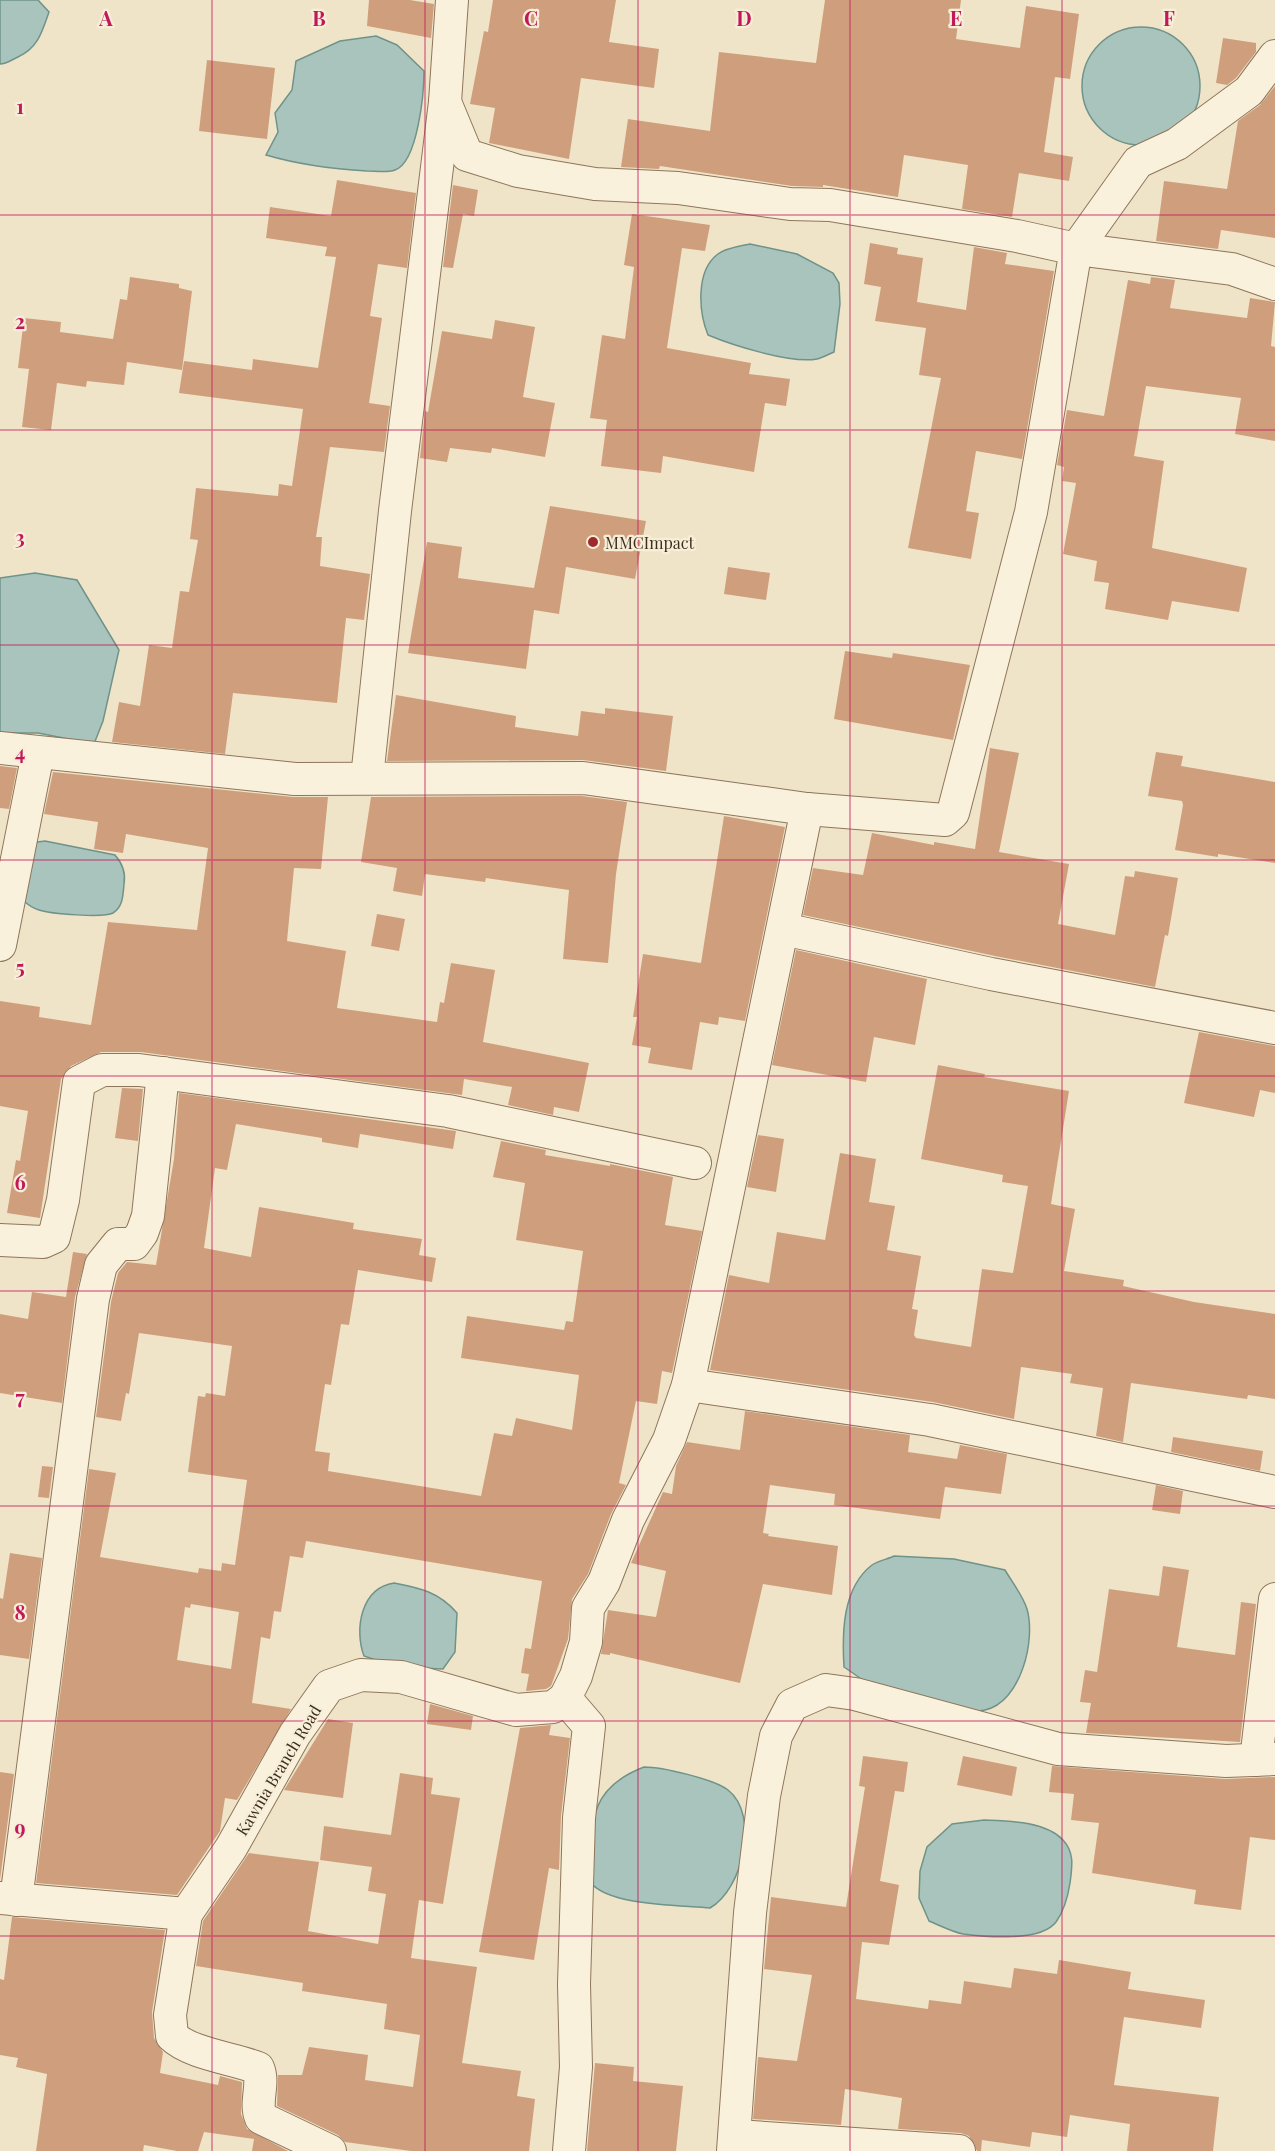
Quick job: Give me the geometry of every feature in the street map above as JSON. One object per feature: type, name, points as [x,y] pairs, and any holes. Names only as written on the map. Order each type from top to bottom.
[{"type":"street","points":[[367,778],[395,511],[445,102],[452,0]]},
{"type":"street","points":[[0,748],[295,779],[583,778],[807,808],[945,820],[952,813],[1031,512],[1076,249],[1138,162],[1177,144],[1249,91],[1275,56]]},
{"type":"street","points":[[445,102],[467,155],[518,171],[595,184],[678,188],[790,204],[830,205],[996,232],[1076,249],[1232,268],[1275,284]]},
{"type":"street","points":[[0,945],[38,753]]},
{"type":"street","points":[[569,2151],[576,2067],[574,1984],[579,1818],[589,1726],[565,1698],[576,1676],[586,1641],[588,1608],[604,1582],[628,1520],[669,1440],[688,1385],[807,808]]},
{"type":"street","points":[[783,929],[991,974],[1275,1028]]},
{"type":"street","points":[[0,1240],[43,1242],[54,1237],[63,1200],[79,1082],[102,1070],[139,1070],[448,1111],[695,1163]]},
{"type":"street","points":[[163,1073],[145,1224],[134,1244],[118,1244],[101,1265],[93,1299],[8,1899],[186,1914],[170,2015],[172,2036],[195,2050],[225,2056],[258,2068],[262,2077],[259,2090],[261,2118],[330,2151]]},
{"type":"street","points":[[688,1385],[930,1420],[1275,1492]]},
{"type":"street","points":[[959,2151],[735,2144],[750,1913],[764,1796],[776,1737],[792,1705],[826,1690],[855,1694],[1058,1749],[1226,1761],[1266,1760],[1275,1599]]},
{"type":"street","name":"Kawnia Branch Road","points":[[186,1914],[231,1848],[295,1734],[329,1686],[361,1675],[401,1677],[516,1710],[553,1707],[565,1698]]},
{"type":"water","points":[[0,0],[38,0],[49,12],[35,44],[25,53],[0,64]]},
{"type":"water","points":[[1141,27],[1163,32],[1183,44],[1195,64],[1200,86],[1195,108],[1183,128],[1163,140],[1141,145],[1119,140],[1099,128],[1087,108],[1082,86],[1087,64],[1099,44],[1119,32]]},
{"type":"water","points":[[376,36],[397,45],[424,71],[418,125],[409,154],[403,164],[395,170],[381,172],[329,168],[266,155],[278,132],[275,113],[292,90],[296,61],[340,41]]},
{"type":"water","points":[[750,244],[797,254],[833,273],[839,283],[840,304],[834,352],[817,359],[792,359],[732,344],[708,335],[701,304],[705,271],[711,261],[721,252]]},
{"type":"water","points":[[35,573],[77,580],[119,650],[103,721],[94,744],[38,733],[0,733],[0,578]]},
{"type":"water","points":[[45,841],[115,855],[124,872],[122,900],[119,907],[113,913],[99,915],[54,913],[34,908],[20,898],[30,843]]},
{"type":"water","points":[[894,1556],[954,1559],[1005,1570],[1027,1609],[1029,1637],[1023,1668],[1008,1695],[998,1705],[975,1711],[927,1704],[870,1685],[844,1667],[844,1626],[849,1599],[862,1575],[872,1565]]},
{"type":"water","points":[[394,1583],[428,1592],[443,1600],[457,1613],[455,1652],[443,1669],[396,1667],[364,1656],[360,1622],[367,1601],[383,1586]]},
{"type":"water","points":[[644,1767],[675,1771],[712,1782],[728,1790],[738,1801],[745,1833],[739,1869],[722,1898],[710,1908],[629,1900],[600,1891],[591,1883],[592,1828],[601,1799],[625,1776]]},
{"type":"water","points":[[984,1820],[1015,1822],[1046,1829],[1067,1845],[1072,1860],[1068,1893],[1059,1918],[1049,1928],[1038,1933],[1012,1937],[985,1936],[959,1933],[929,1921],[919,1898],[920,1871],[927,1847],[952,1824]]},
{"type":"building","points":[[369,0],[410,0],[434,4],[431,38],[367,26]]},
{"type":"building","points":[[493,0],[616,0],[609,42],[659,49],[654,88],[581,78],[569,159],[489,143],[495,108],[470,104],[484,31],[488,32]]},
{"type":"building","points":[[825,0],[961,0],[956,39],[1020,48],[1026,6],[1079,14],[1070,79],[1055,77],[1044,152],[1073,157],[1069,181],[1019,173],[1012,217],[962,209],[968,165],[904,155],[898,197],[823,185],[823,187],[792,186],[660,166],[659,169],[621,167],[628,119],[710,131],[719,52],[816,63]]},
{"type":"building","points":[[1223,38],[1256,43],[1256,52],[1236,78],[1227,85],[1216,83]]},
{"type":"building","points":[[207,60],[275,68],[267,139],[199,131]]},
{"type":"building","points":[[1275,86],[1275,238],[1221,230],[1218,249],[1156,241],[1164,181],[1227,189],[1238,121],[1260,105]]},
{"type":"building","points":[[337,180],[416,193],[407,268],[378,264],[370,316],[382,318],[369,403],[390,406],[384,452],[330,447],[316,537],[322,537],[320,566],[370,574],[364,620],[346,618],[337,703],[233,693],[225,754],[112,742],[119,702],[140,706],[149,645],[172,648],[180,591],[189,592],[198,540],[190,539],[196,488],[278,496],[279,484],[292,486],[303,409],[179,393],[184,361],[252,370],[253,359],[318,368],[336,257],[325,256],[327,247],[266,238],[270,207],[331,216]]},
{"type":"building","points":[[453,185],[478,190],[474,216],[463,214],[453,268],[443,267]]},
{"type":"building","points":[[632,214],[710,225],[705,251],[682,248],[667,348],[751,363],[749,374],[790,379],[786,406],[765,403],[754,472],[663,456],[661,473],[601,466],[607,420],[590,418],[602,335],[625,339],[634,267],[624,265]]},
{"type":"building","points":[[870,243],[898,248],[897,254],[923,258],[917,302],[966,310],[974,247],[1007,253],[1005,264],[1054,271],[1022,459],[976,451],[966,511],[979,513],[971,559],[908,548],[941,378],[919,375],[926,328],[875,321],[881,287],[864,284]]},
{"type":"building","points":[[130,277],[179,284],[179,288],[192,291],[182,370],[127,362],[124,385],[87,381],[86,387],[57,383],[51,430],[22,427],[29,369],[18,368],[24,318],[61,322],[60,332],[113,339],[120,299],[127,300]]},
{"type":"building","points":[[1151,277],[1175,280],[1170,308],[1247,318],[1250,298],[1275,302],[1271,346],[1275,347],[1275,441],[1235,434],[1241,398],[1146,386],[1134,456],[1164,461],[1152,548],[1247,568],[1239,612],[1172,601],[1168,620],[1105,609],[1109,583],[1094,581],[1097,561],[1063,554],[1076,483],[1062,481],[1064,467],[1057,465],[1067,410],[1104,416],[1128,280],[1150,284]]},
{"type":"building","points":[[495,320],[535,327],[523,397],[555,403],[545,457],[492,448],[491,453],[450,448],[447,462],[420,458],[425,411],[428,412],[442,331],[492,339]]},
{"type":"building","points":[[550,506],[646,521],[635,579],[566,567],[559,614],[534,610],[526,669],[408,653],[427,542],[462,547],[458,578],[534,588]]},
{"type":"building","points":[[728,567],[770,573],[766,600],[724,594]]},
{"type":"building","points":[[845,651],[892,658],[893,653],[970,665],[953,740],[834,719]]},
{"type":"building","points":[[396,695],[516,716],[515,727],[578,736],[581,711],[605,714],[605,708],[673,716],[666,771],[583,760],[387,761]]},
{"type":"building","points":[[990,748],[1019,753],[999,852],[1069,864],[1058,924],[1115,935],[1125,876],[1134,877],[1135,871],[1178,878],[1168,936],[1165,935],[1155,987],[803,915],[813,868],[863,875],[872,833],[934,845],[934,842],[975,849]]},
{"type":"building","points":[[1156,752],[1183,756],[1181,766],[1275,782],[1275,863],[1175,850],[1183,805],[1182,801],[1148,796]]},
{"type":"building","points":[[0,766],[17,768],[9,809],[0,808]]},
{"type":"building","points":[[53,772],[293,797],[328,797],[321,869],[294,868],[287,941],[346,951],[337,1008],[437,1022],[440,1002],[444,1003],[451,963],[495,970],[483,1042],[589,1063],[579,1112],[554,1107],[553,1115],[508,1105],[512,1087],[464,1079],[462,1095],[141,1052],[101,1052],[71,1066],[61,1079],[40,1218],[7,1213],[16,1160],[20,1161],[28,1111],[0,1106],[0,1001],[40,1007],[39,1017],[91,1025],[108,922],[197,930],[208,848],[126,834],[123,853],[94,849],[98,822],[44,814]]},
{"type":"building","points":[[582,796],[627,802],[616,874],[608,963],[563,959],[569,890],[486,878],[485,882],[425,874],[422,896],[393,891],[397,868],[361,862],[371,797]]},
{"type":"building","points":[[724,816],[785,827],[745,1021],[719,1017],[718,1025],[700,1022],[692,1070],[648,1063],[651,1048],[632,1045],[637,1017],[633,1017],[643,954],[701,963]]},
{"type":"building","points":[[377,914],[405,919],[399,951],[371,946]]},
{"type":"building","points":[[796,950],[927,979],[915,1045],[874,1037],[866,1082],[772,1065]]},
{"type":"building","points":[[1199,1032],[1275,1046],[1275,1093],[1260,1090],[1254,1117],[1184,1103]]},
{"type":"building","points":[[938,1065],[985,1074],[984,1077],[1069,1091],[1051,1204],[1075,1209],[1064,1271],[1124,1280],[1123,1286],[1194,1302],[1275,1314],[1275,1399],[1248,1395],[1247,1399],[1131,1383],[1123,1442],[1096,1436],[1103,1388],[1070,1383],[1072,1374],[1021,1367],[1014,1419],[933,1402],[710,1370],[729,1275],[769,1283],[777,1232],[825,1240],[840,1153],[876,1159],[869,1202],[895,1206],[887,1250],[921,1256],[912,1309],[918,1310],[914,1335],[916,1338],[971,1347],[982,1269],[1013,1273],[1028,1186],[1002,1182],[1003,1175],[921,1159]]},
{"type":"building","points":[[122,1088],[143,1089],[138,1141],[115,1138]]},
{"type":"building","points":[[179,1093],[456,1131],[453,1149],[360,1134],[358,1148],[322,1142],[322,1138],[236,1124],[227,1170],[215,1168],[204,1248],[251,1257],[259,1207],[354,1223],[353,1229],[422,1239],[419,1255],[436,1258],[432,1282],[358,1270],[349,1325],[341,1324],[331,1385],[325,1384],[315,1451],[330,1453],[328,1471],[481,1496],[494,1433],[512,1436],[516,1418],[572,1430],[579,1375],[461,1358],[467,1316],[564,1330],[566,1321],[573,1322],[583,1251],[516,1240],[525,1183],[493,1177],[501,1141],[546,1150],[545,1155],[610,1166],[610,1164],[673,1177],[665,1225],[702,1231],[672,1373],[662,1371],[657,1404],[636,1401],[619,1483],[626,1485],[611,1514],[588,1574],[572,1599],[568,1639],[551,1686],[546,1689],[526,1691],[529,1674],[521,1673],[525,1648],[531,1649],[542,1581],[306,1541],[303,1558],[290,1556],[281,1612],[274,1611],[270,1639],[261,1637],[252,1703],[291,1709],[237,1800],[225,1798],[220,1831],[177,1895],[36,1883],[89,1469],[116,1473],[100,1557],[198,1573],[199,1568],[221,1571],[222,1563],[235,1565],[247,1480],[188,1472],[198,1396],[205,1397],[206,1393],[225,1396],[232,1346],[139,1333],[129,1394],[126,1393],[121,1421],[96,1417],[111,1302],[118,1273],[127,1262],[156,1265],[174,1159]],"holes":[[[191,1604],[239,1612],[231,1669],[177,1660],[185,1607],[190,1608]]]},
{"type":"building","points":[[758,1135],[784,1139],[776,1192],[747,1187]]},
{"type":"building","points":[[73,1252],[87,1254],[75,1297],[62,1403],[0,1393],[0,1314],[28,1319],[32,1292],[66,1297]]},
{"type":"building","points":[[745,1411],[910,1435],[908,1452],[957,1459],[960,1445],[1007,1454],[1001,1494],[945,1487],[940,1519],[834,1505],[835,1494],[770,1485],[763,1533],[769,1534],[768,1536],[838,1546],[832,1595],[763,1584],[740,1683],[610,1653],[610,1655],[601,1654],[608,1610],[656,1617],[666,1571],[631,1563],[663,1492],[672,1494],[676,1466],[687,1442],[740,1450]]},
{"type":"building","points":[[1173,1437],[1263,1451],[1260,1471],[1171,1452]]},
{"type":"building","points":[[42,1466],[53,1467],[49,1498],[38,1497]]},
{"type":"building","points":[[1156,1485],[1183,1491],[1180,1514],[1152,1510]]},
{"type":"building","points":[[10,1553],[42,1558],[29,1659],[0,1655],[0,1598],[3,1599]]},
{"type":"building","points":[[1163,1566],[1189,1570],[1177,1647],[1235,1655],[1241,1602],[1256,1604],[1240,1742],[1086,1733],[1091,1703],[1080,1702],[1085,1670],[1097,1672],[1109,1589],[1159,1596]]},
{"type":"building","points":[[430,1704],[473,1716],[471,1730],[427,1724]]},
{"type":"building","points":[[328,1719],[353,1723],[343,1798],[284,1790]]},
{"type":"building","points":[[551,1725],[549,1735],[570,1738],[561,1816],[559,1870],[549,1868],[534,1960],[479,1952],[520,1728]]},
{"type":"building","points":[[863,1756],[908,1762],[904,1792],[895,1791],[880,1881],[899,1885],[889,1945],[862,1942],[856,1999],[928,2009],[929,2000],[961,2004],[964,1981],[1011,1988],[1014,1968],[1057,1974],[1059,1960],[1131,1972],[1128,1989],[1205,2000],[1201,2028],[1124,2017],[1114,2085],[1219,2097],[1213,2151],[1127,2151],[1130,2124],[1070,2115],[1067,2137],[1032,2132],[1030,2147],[982,2140],[981,2151],[977,2151],[969,2136],[961,2133],[898,2129],[902,2098],[845,2089],[841,2125],[753,2119],[758,2057],[797,2061],[812,1975],[764,1969],[771,1897],[846,1907],[865,1787],[859,1786]]},
{"type":"building","points":[[963,1756],[1017,1767],[1012,1796],[957,1785]]},
{"type":"building","points":[[1052,1766],[1225,1779],[1275,1777],[1275,1840],[1250,1837],[1241,1910],[1194,1904],[1196,1890],[1092,1873],[1099,1823],[1071,1820],[1074,1794],[1049,1792]]},
{"type":"building","points":[[0,1772],[14,1774],[0,1880]]},
{"type":"building","points":[[400,1773],[433,1778],[431,1794],[460,1798],[443,1904],[419,1900],[411,1958],[477,1967],[462,2063],[521,2071],[517,2096],[535,2099],[529,2151],[411,2151],[345,2142],[338,2135],[277,2106],[278,2075],[302,2075],[309,2047],[368,2055],[365,2080],[413,2087],[420,2035],[384,2029],[387,2004],[302,1991],[303,1983],[196,1966],[203,1921],[249,1853],[319,1862],[308,1931],[378,1944],[386,1894],[368,1891],[372,1867],[320,1860],[324,1826],[391,1835]]},
{"type":"building","points":[[12,1917],[165,1930],[152,2012],[154,2038],[163,2052],[160,2073],[218,2085],[220,2076],[242,2082],[241,2114],[247,2129],[288,2151],[252,2151],[254,2139],[204,2132],[198,2151],[177,2151],[144,2145],[143,2151],[36,2151],[47,2074],[16,2067],[18,2058],[0,2055],[0,1979],[4,1980]]},
{"type":"building","points":[[595,2063],[634,2067],[633,2081],[683,2086],[676,2151],[587,2151]]},
{"type":"place","name":"MMCImpact","points":[[593,542]]}]
